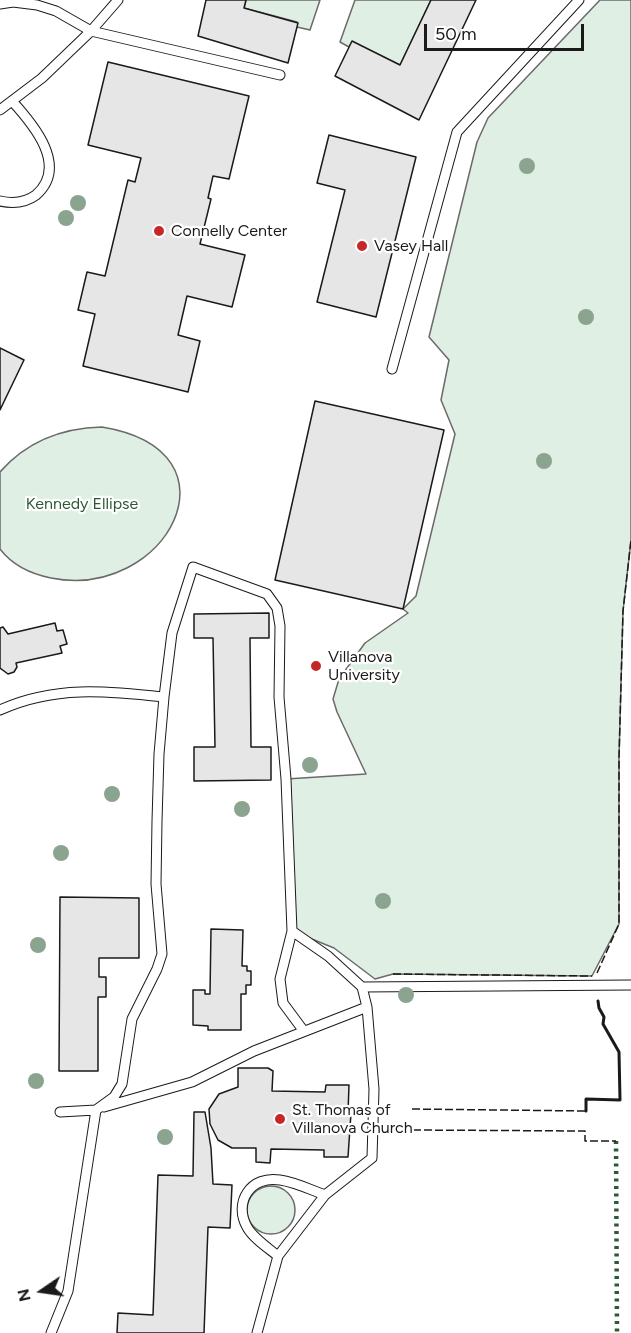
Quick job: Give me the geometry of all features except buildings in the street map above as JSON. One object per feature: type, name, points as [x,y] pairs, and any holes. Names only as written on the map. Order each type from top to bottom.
[{"type":"lane","points":[[0,110],[42,78],[91,31],[118,0]]},
{"type":"lane","points":[[564,0],[571,9]]},
{"type":"lane","points":[[392,369],[457,132],[579,0]]},
{"type":"lane","points":[[0,4],[13,2],[37,5],[56,11],[91,31],[280,75]]},
{"type":"lane","points":[[0,201],[21,202],[33,197],[42,189],[50,169],[47,151],[38,133],[12,100]]},
{"type":"lane","points":[[51,1333],[68,1291],[96,1110],[114,1097],[122,1084],[132,1019],[162,954],[156,884],[159,754],[171,633],[194,567],[267,594],[277,608],[280,626],[279,697],[286,779],[292,931],[280,979],[282,1003],[303,1030]]},
{"type":"lane","points":[[0,710],[52,694],[99,690],[164,697]]},
{"type":"lane","points":[[257,1333],[278,1256],[325,1195],[372,1158],[374,1089],[367,1007],[362,987],[328,956],[292,931]]},
{"type":"lane","points":[[362,987],[631,985]]},
{"type":"lane","points":[[60,1112],[96,1110],[192,1082],[254,1051],[367,1007]]},
{"type":"lane","points":[[278,1256],[248,1229],[242,1215],[245,1193],[254,1184],[266,1179],[280,1180],[325,1195]]},
{"type":"green space","points":[[246,0],[320,0],[310,30],[297,27],[297,22],[244,8]]},
{"type":"green space","points":[[355,0],[431,0],[400,65],[352,42],[349,47],[340,42]]},
{"type":"green space","points":[[600,0],[631,0],[631,540],[623,611],[619,758],[619,924],[592,976],[393,974],[375,979],[334,948],[292,931],[286,779],[366,774],[333,699],[339,679],[365,643],[408,613],[403,609],[416,596],[455,434],[441,400],[449,360],[429,337],[477,142],[488,118]]},
{"type":"green space","name":"Kennedy Ellipse","points":[[102,427],[146,441],[171,464],[180,491],[174,520],[156,547],[128,567],[92,579],[51,578],[23,568],[0,549],[0,472],[22,452],[46,438],[73,430]]},
{"type":"green space","points":[[266,1186],[276,1186],[288,1193],[295,1205],[295,1215],[288,1227],[276,1234],[266,1234],[251,1223],[247,1215],[247,1205],[258,1190]]},
{"type":"hedge","points":[[616,1141],[617,1333]]},
{"type":"fence","points":[[597,973],[619,924],[619,758],[623,611],[631,540]]},
{"type":"fence","points":[[393,974],[592,976]]},
{"type":"fence","points":[[412,1109],[586,1111]]},
{"type":"fence","points":[[413,1130],[585,1131],[585,1141],[616,1141]]},
{"type":"wall","points":[[586,1111],[586,1099],[620,1100],[619,1052],[603,1024],[604,1017],[598,1001]]},
{"type":"place","name":"Connelly Center","points":[[159,231]]},
{"type":"place","name":"Vasey Hall","points":[[362,246]]},
{"type":"place","name":"Villanova University","points":[[316,666]]},
{"type":"place","name":"St. Thomas of Villanova Church","points":[[280,1119]]}]
